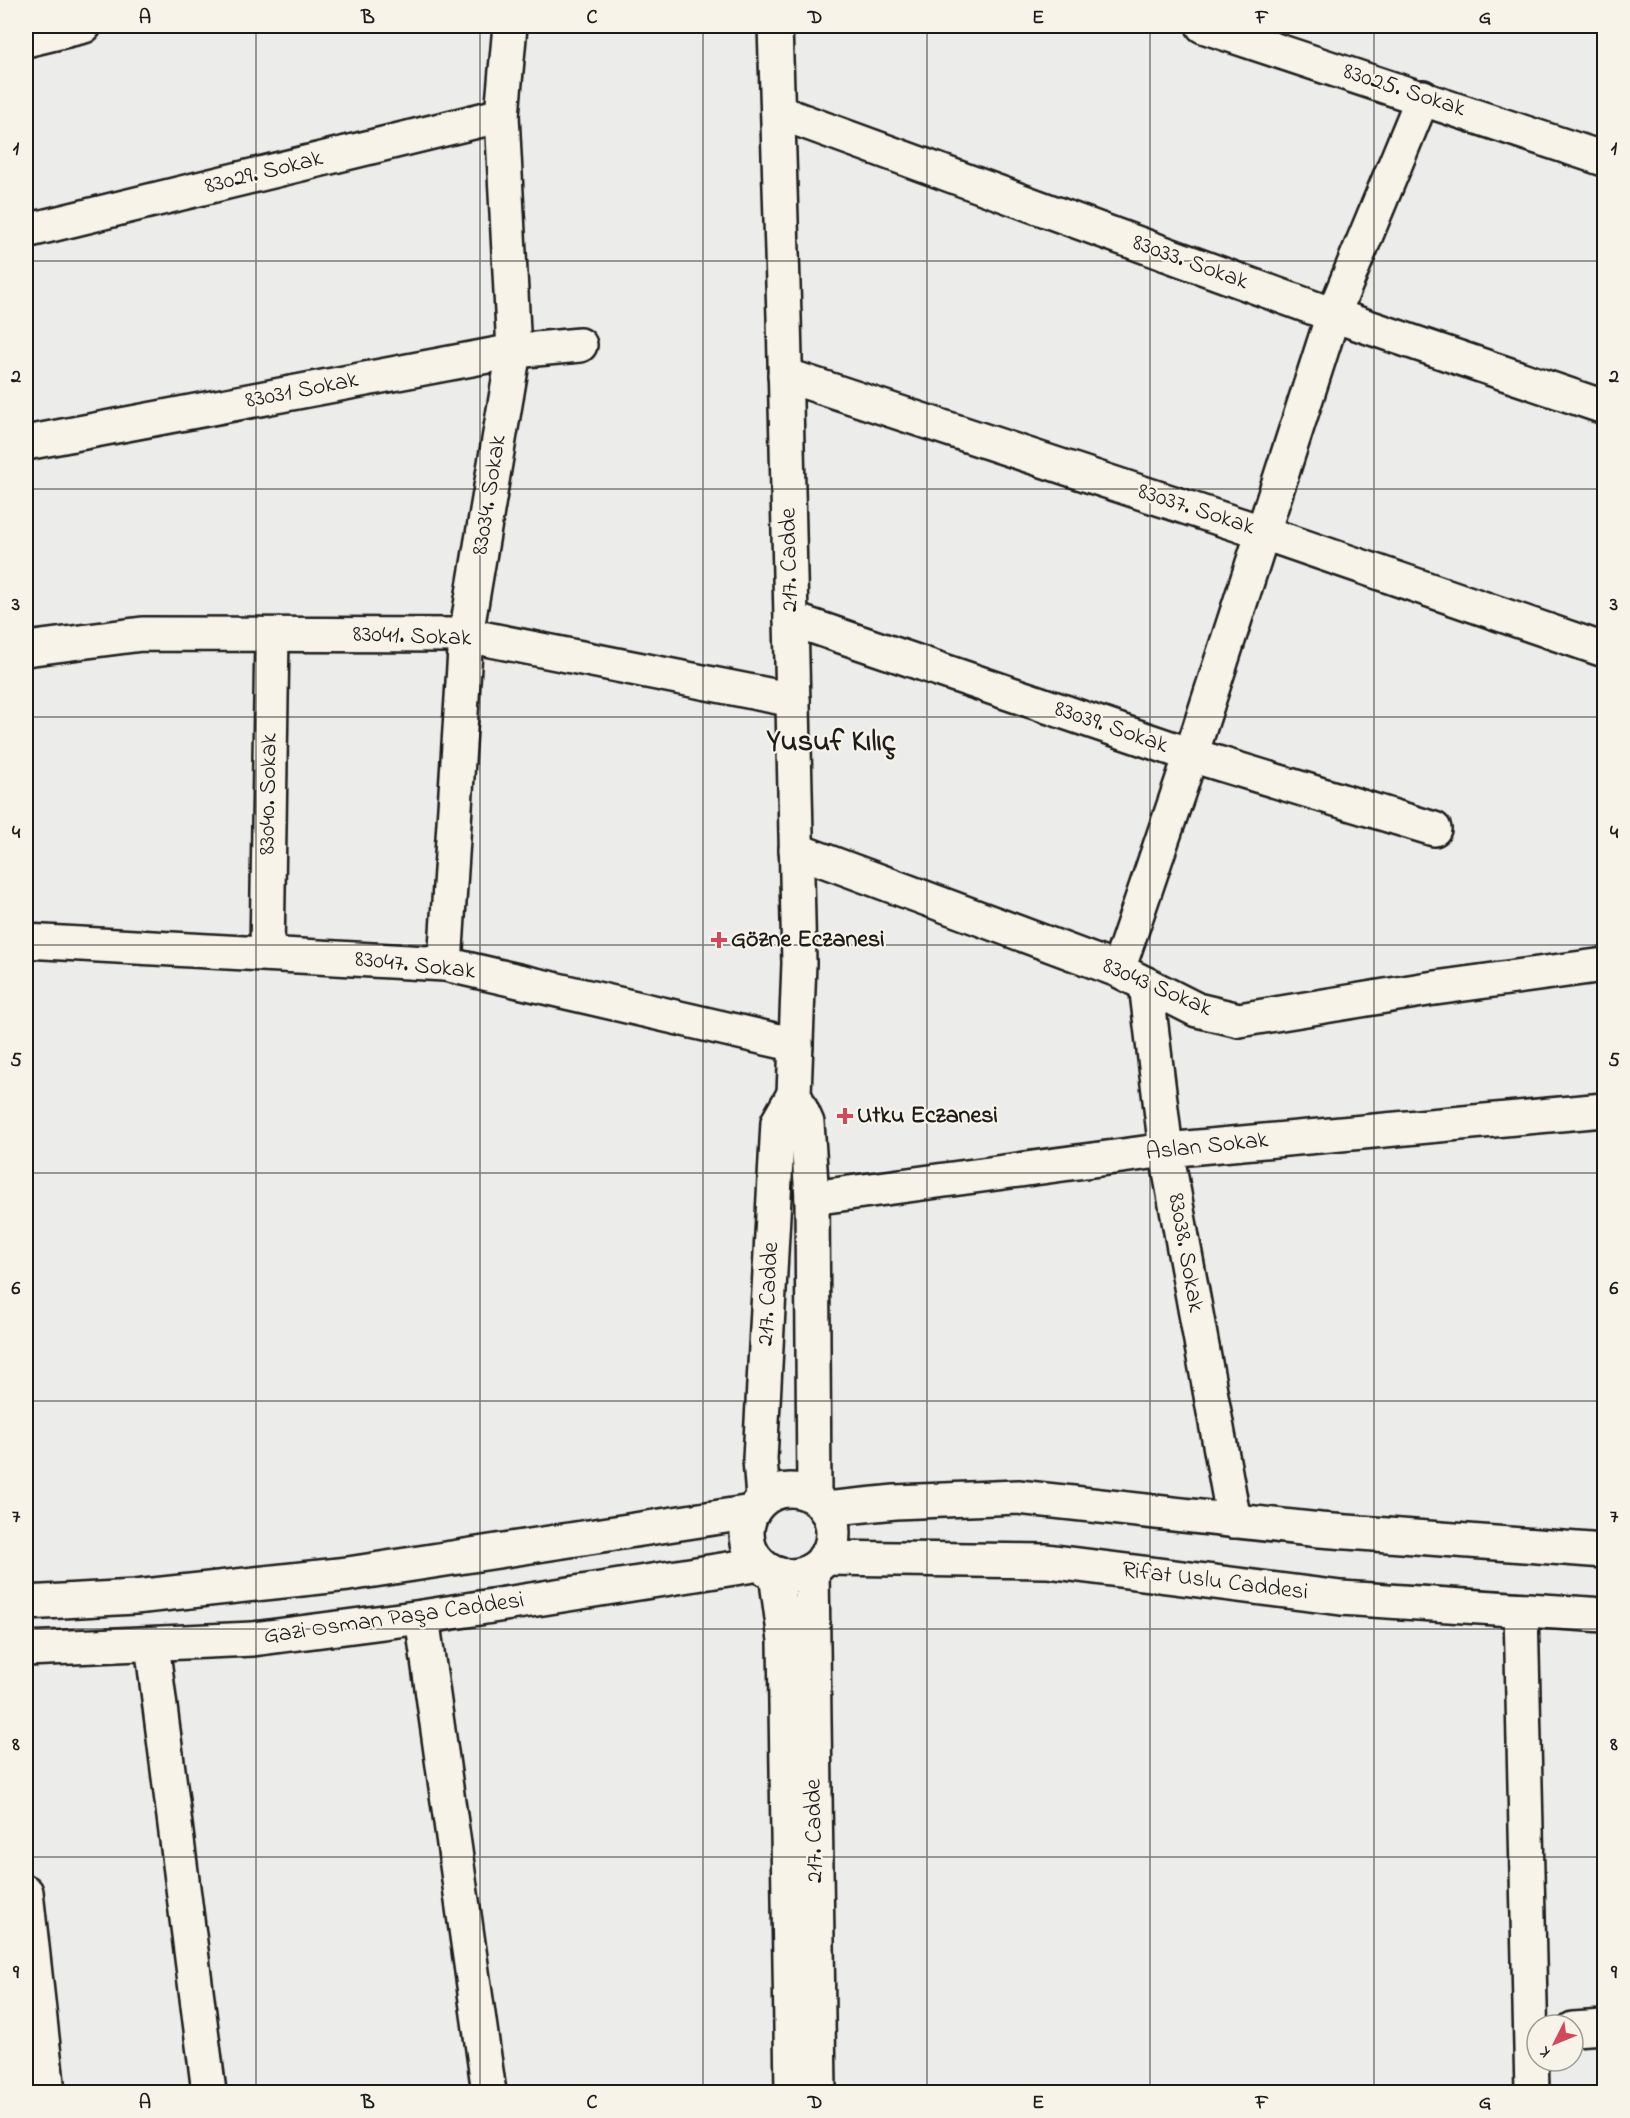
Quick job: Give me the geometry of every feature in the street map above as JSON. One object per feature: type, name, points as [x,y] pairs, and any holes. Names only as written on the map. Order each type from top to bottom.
[{"type":"street","points":[[26,40],[84,26]]},
{"type":"street","name":"83034. Sokak","points":[[445,964],[466,635],[514,351],[502,115],[510,26]]},
{"type":"street","name":"217. Cadde","points":[[775,26],[799,963],[796,1045],[812,1198],[820,1503]]},
{"type":"street","name":"83025. Sokak","points":[[1203,26],[1605,159]]},
{"type":"street","points":[[1118,970],[1264,533],[1333,315],[1423,97]]},
{"type":"street","name":"83033. Sokak","points":[[778,112],[1333,315],[1605,407]]},
{"type":"street","name":"83029. Sokak","points":[[26,231],[502,115]]},
{"type":"street","name":"83031 Sokak","points":[[26,443],[514,351],[580,345]]},
{"type":"street","name":"83037. Sokak","points":[[785,375],[1264,533],[1605,650]]},
{"type":"street","name":"83039. Sokak","points":[[791,619],[1191,755],[1434,829]]},
{"type":"street","name":"83041. Sokak","points":[[26,649],[142,634],[466,635],[793,700]]},
{"type":"street","name":"83040. Sokak","points":[[267,954],[272,635]]},
{"type":"street","name":"83043 Sokak","points":[[796,850],[1118,970],[1197,1010],[1239,1020],[1428,989],[1605,965]]},
{"type":"street","name":"83047. Sokak","points":[[26,941],[445,964],[796,1045]]},
{"type":"street","name":"83038. Sokak","points":[[1146,984],[1166,1150],[1233,1521]]},
{"type":"street","name":"217. Cadde","points":[[758,1505],[778,1122],[801,1109]]},
{"type":"street","name":"Aslan Sokak","points":[[812,1198],[1166,1150],[1605,1110]]},
{"type":"street","points":[[26,1603],[135,1597],[348,1574],[758,1505],[779,1491],[797,1490],[820,1503],[1018,1497],[1320,1530],[1605,1551]]},
{"type":"street","points":[[818,1564],[832,1543],[832,1525],[820,1503]]},
{"type":"street","points":[[758,1505],[747,1530],[750,1548],[768,1569]]},
{"type":"street","name":"Rifat Uslu Caddesi","points":[[768,1569],[794,1576],[818,1564],[1047,1561],[1341,1598],[1605,1615]]},
{"type":"street","name":"217. Cadde","points":[[818,1564],[819,2092]]},
{"type":"street","name":"217. Cadde","points":[[768,1569],[785,1640],[792,2092]]},
{"type":"street","name":"Gazi Osman Paşa Caddesi","points":[[26,1649],[253,1639],[768,1569]]},
{"type":"street","points":[[1521,1610],[1533,2013]]},
{"type":"street","points":[[422,1617],[489,2092]]},
{"type":"street","points":[[152,1644],[209,2092]]},
{"type":"street","points":[[26,1892],[40,2090]]},
{"type":"street","points":[[1585,2028],[1605,2027]]},
{"type":"street","points":[[1532,2092],[1533,2073]]},
{"type":"place","name":"Gözne Eczanesi","points":[[719,940]]},
{"type":"place","name":"Utku Eczanesi","points":[[845,1116]]},
{"type":"district","name":"Yusuf Kılıç","points":[[831,743]]}]
